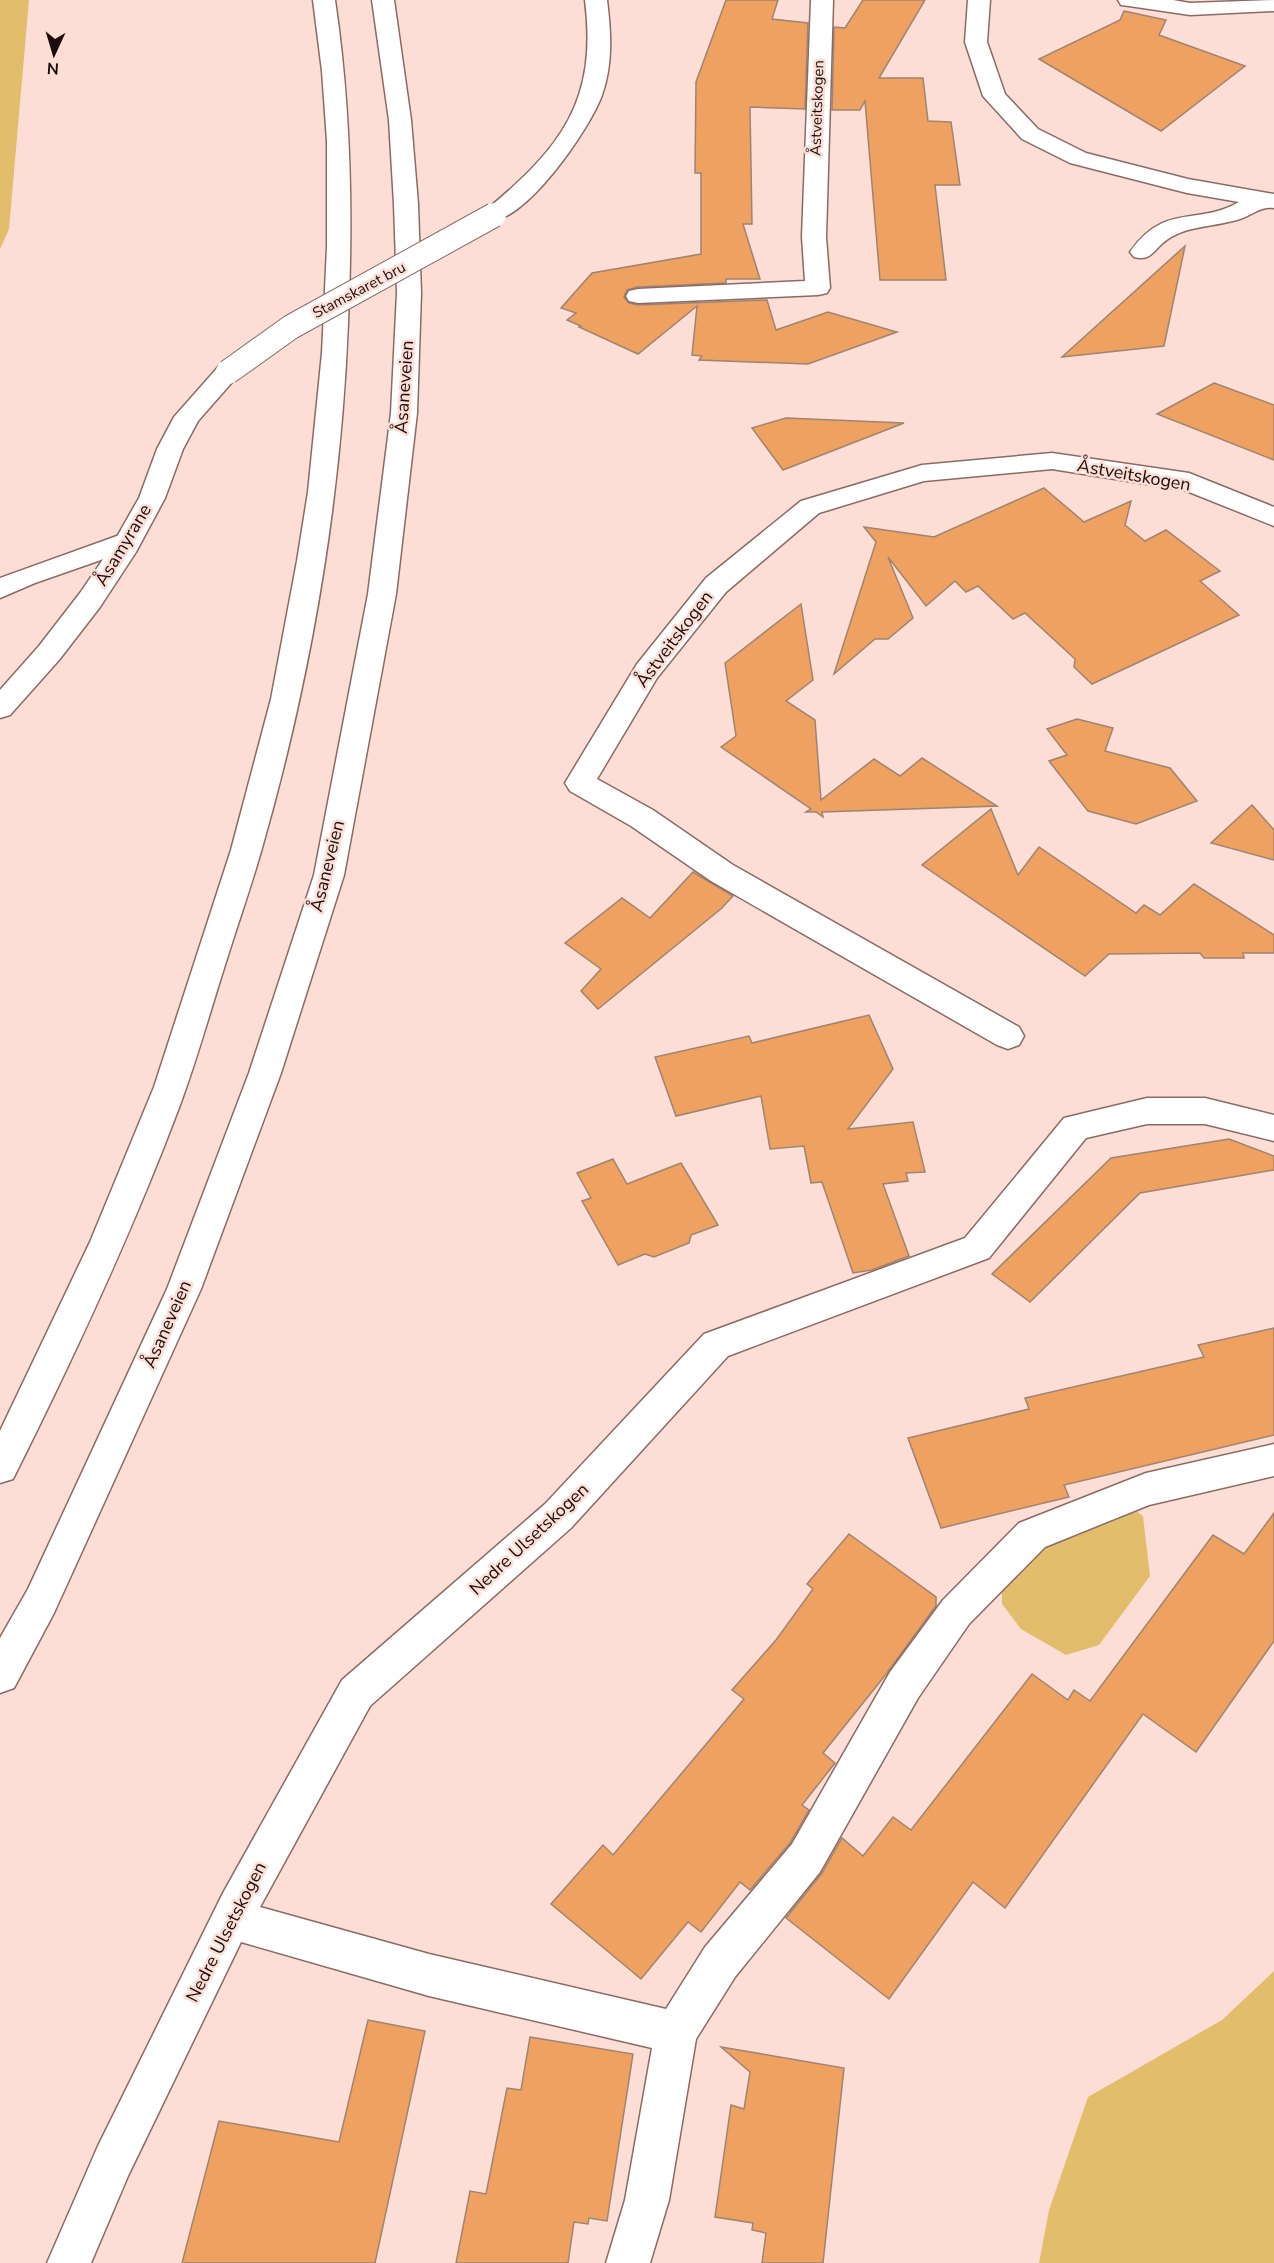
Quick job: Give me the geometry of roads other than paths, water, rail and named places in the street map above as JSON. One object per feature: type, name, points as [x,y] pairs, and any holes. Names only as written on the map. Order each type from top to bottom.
[{"type":"main road","points":[[0,1467],[38,1393],[107,1244],[165,1100],[251,836],[281,715],[320,499],[332,398],[340,218],[339,130],[331,39],[324,0]]},
{"type":"main road","name":"Åsaneveien","points":[[0,1675],[41,1601],[184,1288],[265,1073],[329,875],[382,594],[404,413],[409,293],[406,204],[400,120],[383,0]]},
{"type":"main road","name":"Stamskaret bru","points":[[228,372],[254,351],[300,321],[449,243],[523,194],[552,164],[570,139],[593,91],[600,61],[601,37],[596,0]]},
{"type":"main road","name":"Åstveitskogen","points":[[638,296],[818,288],[813,237],[822,0]]},
{"type":"main road","points":[[979,0],[976,42],[994,96],[1030,134],[1078,158],[1186,186],[1267,200]]},
{"type":"main road","points":[[1129,0],[1190,9],[1274,5]]},
{"type":"main road","points":[[1142,252],[1153,237],[1172,226],[1244,210],[1267,200]]},
{"type":"main road","name":"Åsamyrane","points":[[0,708],[49,653],[90,600],[128,541],[152,498],[170,449],[187,417],[228,372]]},
{"type":"main road","name":"Åstveitskogen","points":[[1008,1036],[722,873],[642,818],[580,783],[647,671],[716,585],[810,507],[922,473],[1052,460],[1189,482],[1274,517]]},
{"type":"main road","points":[[0,589],[25,577],[128,541]]},
{"type":"main road","name":"Nedre Ulsetskogen","points":[[69,2263],[113,2161],[231,1919],[356,1693],[558,1516],[716,1345],[977,1248],[1076,1126],[1147,1112],[1205,1111],[1274,1128]]},
{"type":"main road","points":[[628,2263],[647,2200],[676,2032],[720,1962],[806,1858],[892,1704],[956,1612],[1032,1535],[1146,1489],[1274,1460]]},
{"type":"main road","points":[[231,1919],[429,1975],[676,2032]]}]
